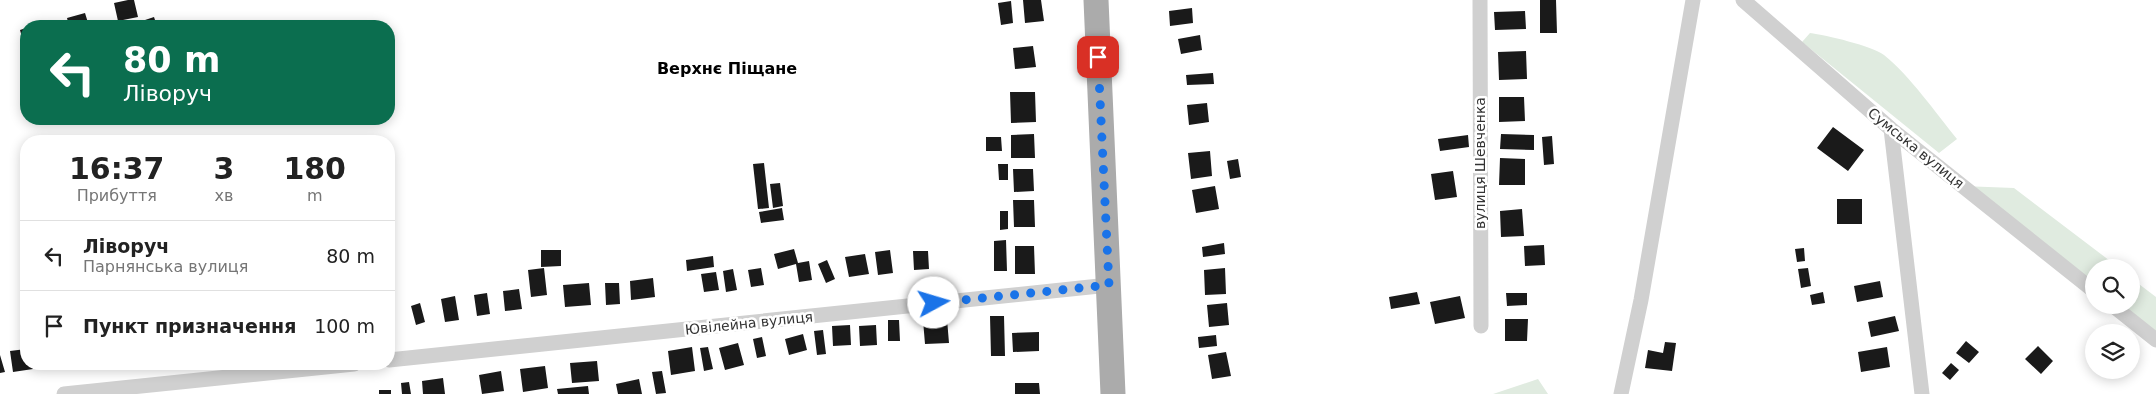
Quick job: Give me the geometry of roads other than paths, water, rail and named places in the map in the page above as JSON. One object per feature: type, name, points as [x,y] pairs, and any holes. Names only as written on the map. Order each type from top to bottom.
[{"type":"main road","points":[[1096,0],[1113,394]]},
{"type":"street","name":"вулиця Шевченка","points":[[1480,0],[1481,326]]},
{"type":"street","points":[[1621,394],[1648,261],[1693,0]]},
{"type":"street","name":"Сумська вулиця","points":[[1742,0],[1891,129],[2085,283]]},
{"type":"street","points":[[1891,129],[1922,394]]},
{"type":"street","name":"Ювілейна вулиця","points":[[395,359],[1109,285]]},
{"type":"street","points":[[2123,314],[2156,340]]},
{"type":"street","points":[[64,394],[296,370]]},
{"type":"district","name":"Верхнє Піщане","points":[[727,68]]}]
